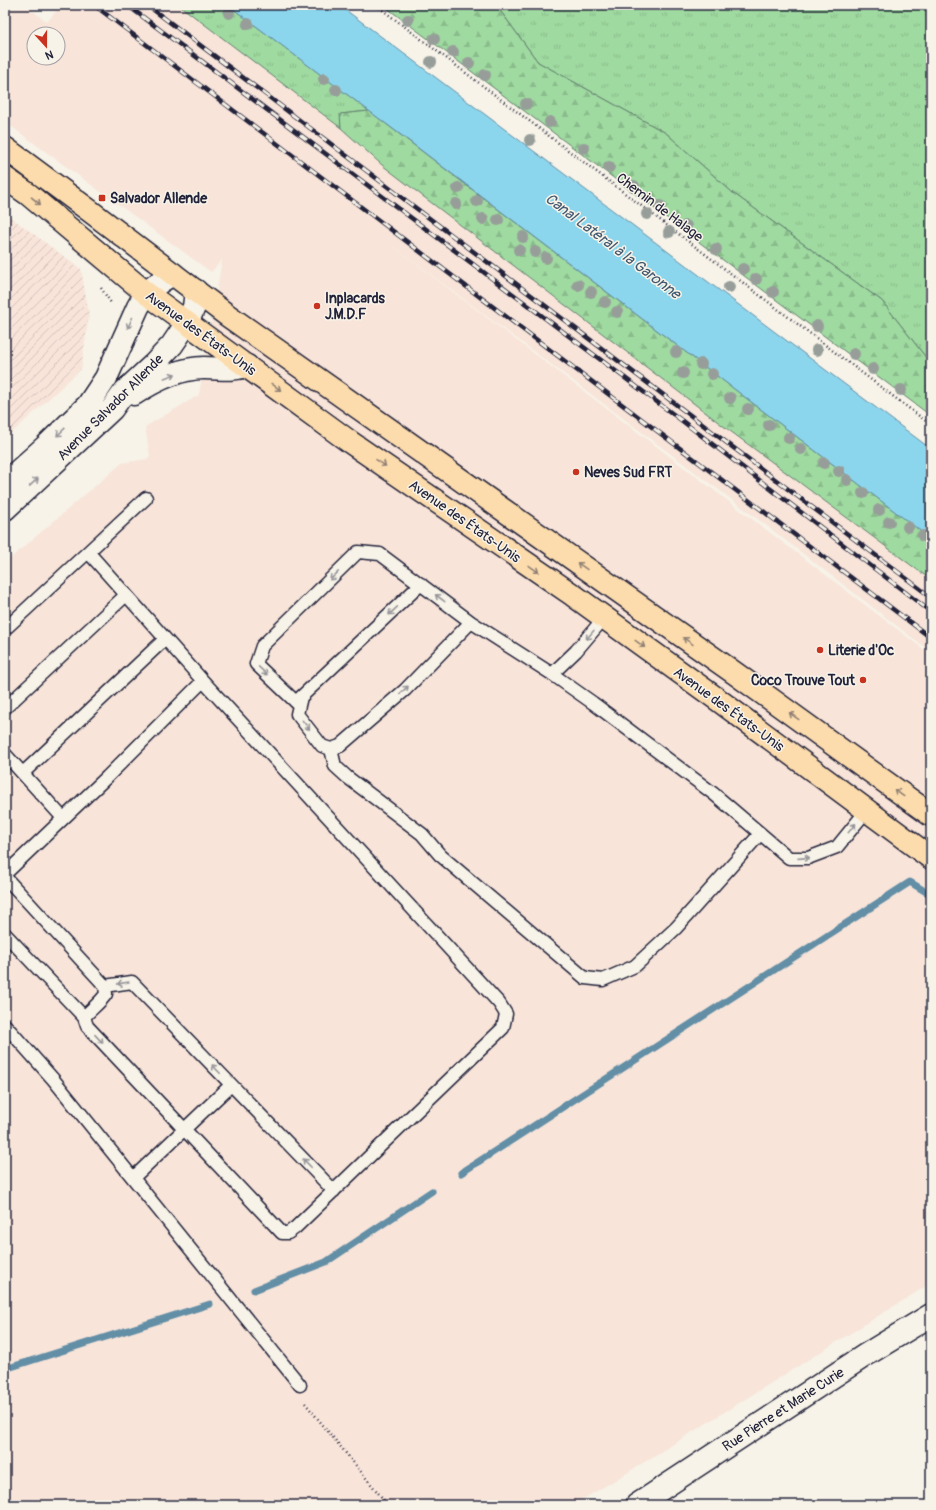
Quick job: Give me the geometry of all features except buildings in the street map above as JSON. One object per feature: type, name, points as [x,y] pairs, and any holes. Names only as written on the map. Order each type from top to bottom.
[{"type":"main road","points":[[5,148],[227,315],[736,674],[931,816]]},
{"type":"main road","name":"Avenue des États-Unis","points":[[5,178],[28,194],[146,294],[350,442],[425,492],[604,618],[931,858]]},
{"type":"street","name":"Avenue Salvador Allende","points":[[5,483],[88,405],[106,378],[138,307],[146,294],[160,282],[173,274]]},
{"type":"street","name":"Avenue Salvador Allende","points":[[5,509],[112,409],[124,391],[153,365],[172,345],[187,323],[194,307],[196,291]]},
{"type":"street","points":[[112,409],[145,387],[169,376],[192,369],[233,370],[247,366]]},
{"type":"street","name":"Rue Pierre et Marie Curie","points":[[636,1505],[864,1356],[931,1315]]},
{"type":"lane","points":[[5,629],[146,498]]},
{"type":"lane","points":[[5,934],[84,1017],[87,1026],[282,1233],[288,1233],[295,1228],[503,1028],[506,1014],[499,1003],[203,681],[88,552]]},
{"type":"lane","points":[[299,705],[256,664],[262,646],[358,552],[380,554],[471,622],[552,674],[593,703],[714,794],[789,858],[808,858],[837,847],[867,810]]},
{"type":"lane","points":[[421,584],[301,697],[297,714],[322,746],[331,749],[340,746],[405,690],[471,622]]},
{"type":"lane","points":[[5,708],[126,595]]},
{"type":"lane","points":[[552,674],[576,651],[604,618]]},
{"type":"lane","points":[[23,774],[165,639]]},
{"type":"lane","points":[[5,874],[112,772],[203,681]]},
{"type":"lane","points":[[331,749],[335,766],[339,770],[422,834],[440,855],[585,978],[603,980],[635,966],[676,928],[760,834]]},
{"type":"lane","points":[[5,754],[63,818]]},
{"type":"lane","points":[[5,877],[105,986],[106,994],[102,1001],[91,1009],[84,1017]]},
{"type":"lane","points":[[105,986],[132,982],[334,1190]]},
{"type":"lane","points":[[5,1025],[53,1079],[300,1385]]},
{"type":"lane","points":[[133,1178],[231,1085]]},
{"type":"path","name":"Chemin de Halage","points":[[376,5],[931,425]]},
{"type":"path","points":[[100,287],[111,303]]},
{"type":"path","points":[[300,1385],[304,1403],[388,1505]]},
{"type":"shaded area","points":[[5,5],[25,5],[47,22],[61,5],[179,5],[341,128],[382,165],[722,425],[931,580],[931,652],[751,514],[374,232],[931,655],[931,1283],[573,1505],[5,1505],[5,563],[122,463],[147,459],[150,456],[145,427],[199,395],[222,260],[211,272],[5,122]]},
{"type":"shaded area","points":[[5,213],[81,269],[89,315],[81,369],[5,439]]},
{"type":"green space","points":[[179,5],[228,5],[369,111],[341,114],[341,128]]},
{"type":"green space","points":[[383,5],[496,5],[538,62],[666,133],[733,193],[882,301],[931,364],[931,416]]},
{"type":"green space","points":[[496,5],[931,5],[931,364],[882,301],[733,193],[666,133],[538,62]]},
{"type":"green space","points":[[369,111],[931,539],[931,580],[722,425],[382,165],[341,128],[340,114]]},
{"type":"water","name":"Canal Latéral à la Garonne","points":[[228,5],[339,5],[931,449],[931,539],[405,138]]},
{"type":"waterway","points":[[461,1173],[910,882],[931,895]]},
{"type":"waterway","points":[[254,1290],[326,1262],[432,1191]]},
{"type":"waterway","points":[[5,1369],[210,1304]]},
{"type":"railway","points":[[94,5],[931,638]]},
{"type":"railway","points":[[127,5],[681,420],[931,612]]},
{"type":"railway","points":[[147,5],[931,597]]},
{"type":"place","name":"Salvador Allende","points":[[102,198]]},
{"type":"place","name":"Inplacards J.M.D.F","points":[[317,306]]},
{"type":"place","name":"Neves Sud FRT","points":[[576,472]]},
{"type":"place","name":"Literie d'Oc","points":[[820,650]]},
{"type":"place","name":"Coco Trouve Tout","points":[[863,680]]}]
